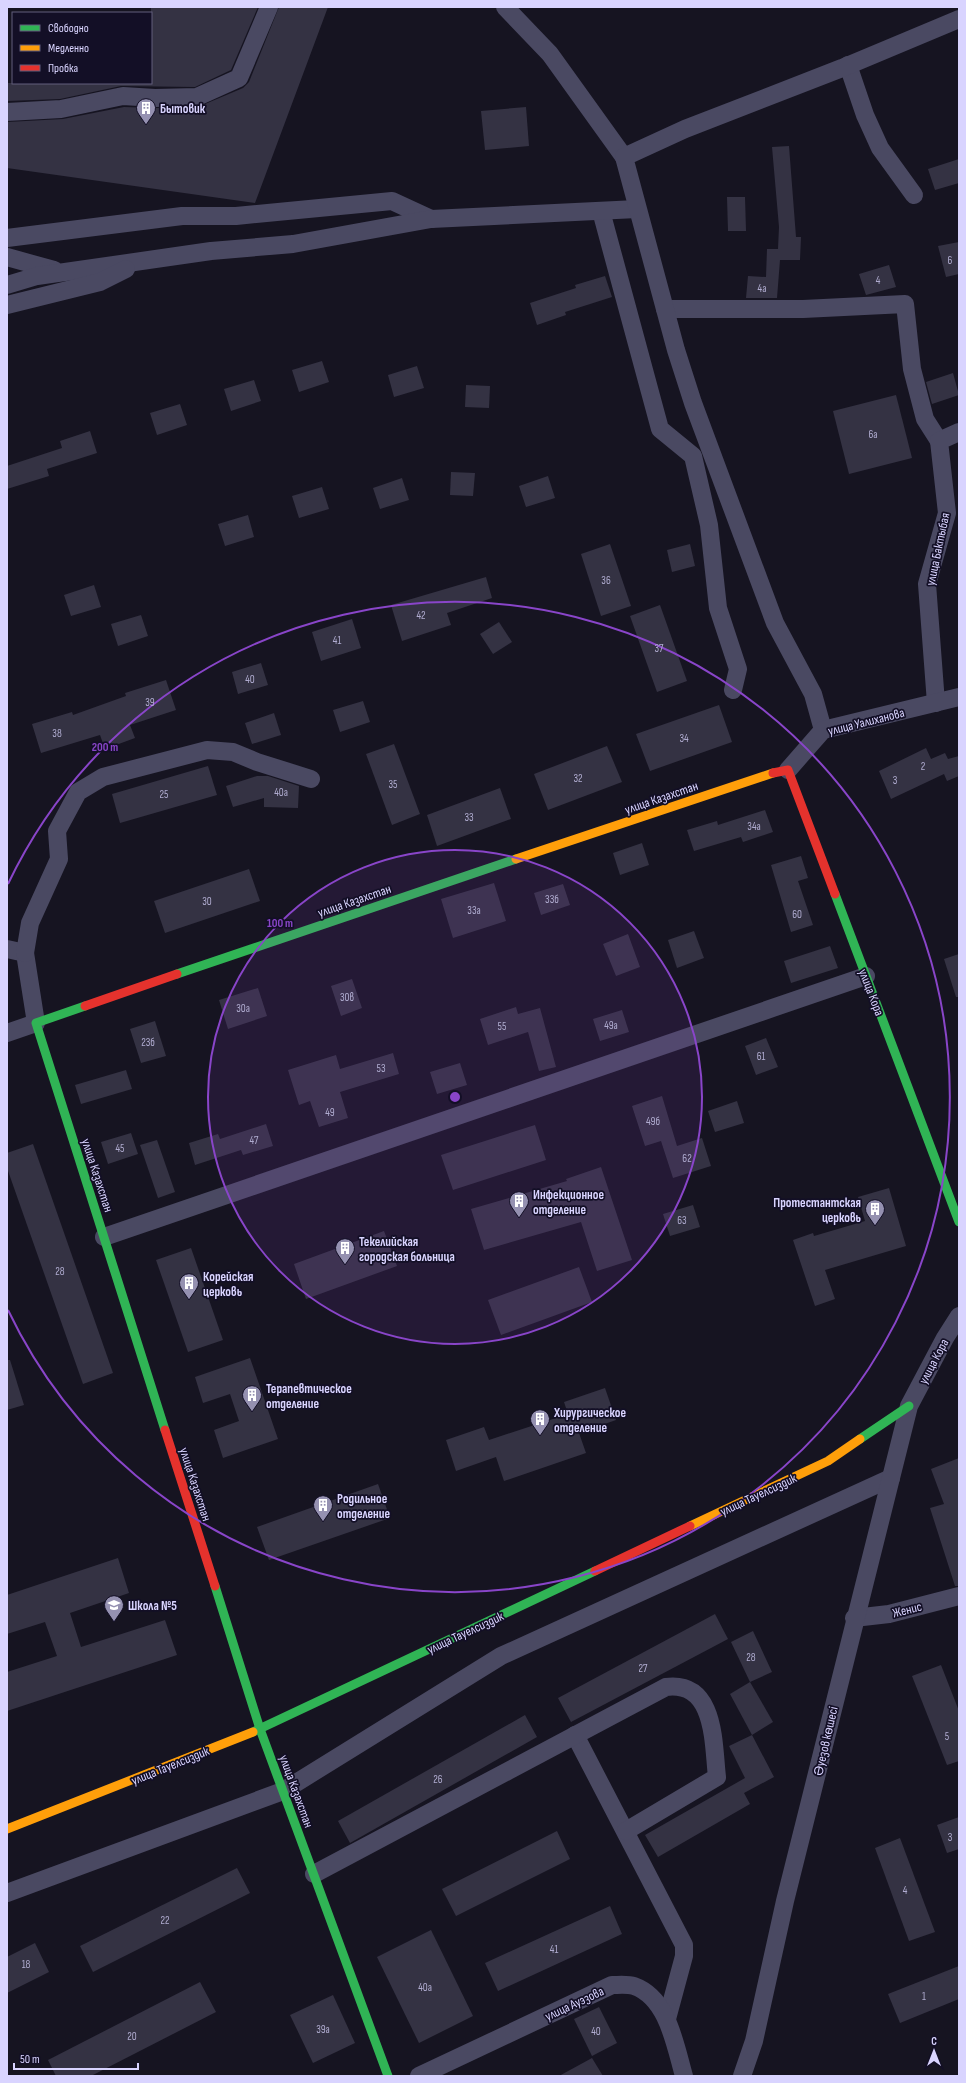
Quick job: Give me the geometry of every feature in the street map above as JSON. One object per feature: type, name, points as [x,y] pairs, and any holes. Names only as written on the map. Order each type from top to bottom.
[{"type":"street","points":[[7,112],[61,109],[123,96],[155,98],[197,97],[239,78],[269,7]]},
{"type":"street","points":[[505,7],[550,54],[624,157],[665,309],[693,403],[735,520],[775,624],[813,694],[823,730]]},
{"type":"street","points":[[624,157],[685,129],[848,66],[959,19]]},
{"type":"street","points":[[848,66],[865,115],[880,148],[914,195]]},
{"type":"street","points":[[7,238],[182,216],[236,216],[392,201],[431,219]]},
{"type":"street","points":[[7,285],[37,276],[211,251],[293,244],[431,219],[637,209]]},
{"type":"street","points":[[601,211],[660,429],[693,456],[709,525],[718,608],[738,669],[733,690]]},
{"type":"street","points":[[7,257],[63,272]]},
{"type":"street","points":[[7,305],[100,282],[142,261]]},
{"type":"street","points":[[665,309],[803,309],[905,304],[912,369],[925,419],[939,441],[959,432]]},
{"type":"street","name":"улица Бактыбая","points":[[936,703],[927,584],[947,514],[939,441]]},
{"type":"street","name":"улица Уалиханова","points":[[783,770],[823,730],[959,697]]},
{"type":"street","points":[[7,1034],[36,1023],[25,953],[30,923],[59,859],[57,831],[78,792],[103,778],[207,750],[233,752],[257,762],[311,779]]},
{"type":"street","name":"улица Кора","points":[[783,770],[866,976],[959,1222]]},
{"type":"street","name":"улица Казахстан","points":[[388,2076],[260,1729],[36,1023],[305,930],[783,770]]},
{"type":"street","points":[[7,949],[25,953]]},
{"type":"street","points":[[104,1237],[866,976]]},
{"type":"street","name":"улица Кора","points":[[909,1406],[945,1338],[959,1316]]},
{"type":"street","name":"улица Тауелсиздик","points":[[7,1829],[260,1729],[828,1461],[909,1406]]},
{"type":"street","name":"Әуезов көшесі","points":[[742,2076],[755,2034],[785,1901],[808,1815],[854,1618],[909,1406]]},
{"type":"street","points":[[7,1893],[283,1791],[501,1656],[891,1478]]},
{"type":"street","name":"Женис","points":[[854,1618],[889,1614],[959,1596]]},
{"type":"street","points":[[314,1874],[666,1687],[677,1686],[693,1691],[709,1714],[717,1777],[626,1831]]},
{"type":"street","points":[[575,1734],[684,1945],[684,1956],[667,2019]]},
{"type":"street","name":"улица Ауэзова","points":[[419,2076],[612,1985],[633,1986],[652,1997],[667,2019],[684,2076]]},
{"type":"building","points":[[151,7],[258,7],[231,70],[195,87],[121,86],[60,99],[7,101],[7,83],[152,84]]},
{"type":"building","name":"Бытовик","points":[[279,7],[328,7],[255,203],[7,168],[7,122],[63,119],[124,107],[198,107],[243,88],[249,82]]},
{"type":"building","points":[[526,107],[529,146],[485,150],[481,111]]},
{"type":"building","points":[[789,146],[796,237],[801,237],[800,260],[780,260],[777,298],[746,298],[748,276],[766,277],[767,249],[778,249],[779,227],[772,147]]},
{"type":"building","points":[[959,159],[959,183],[935,190],[928,169]]},
{"type":"building","points":[[727,197],[745,197],[746,231],[728,231]]},
{"type":"building","points":[[959,242],[959,274],[946,277],[938,246]]},
{"type":"building","points":[[889,265],[896,287],[866,295],[859,274]]},
{"type":"building","points":[[605,276],[612,297],[565,312],[566,315],[537,325],[530,303],[576,288],[575,285]]},
{"type":"building","points":[[322,361],[329,382],[299,392],[292,370]]},
{"type":"building","points":[[417,366],[424,388],[394,397],[388,375]]},
{"type":"building","points":[[953,373],[959,395],[932,404],[926,382]]},
{"type":"building","points":[[254,380],[261,401],[231,411],[224,389]]},
{"type":"building","points":[[466,385],[490,386],[489,408],[465,407]]},
{"type":"building","points":[[896,395],[912,458],[849,474],[833,411]]},
{"type":"building","points":[[180,404],[187,425],[157,435],[150,413]]},
{"type":"building","points":[[90,431],[97,453],[47,469],[49,476],[7,489],[7,466],[62,448],[60,441]]},
{"type":"building","points":[[451,472],[475,473],[473,496],[450,495]]},
{"type":"building","points":[[548,476],[555,498],[526,507],[519,486]]},
{"type":"building","points":[[402,478],[409,500],[380,509],[373,488]]},
{"type":"building","points":[[322,487],[329,509],[299,518],[292,496]]},
{"type":"building","points":[[248,515],[254,537],[225,546],[218,524]]},
{"type":"building","points":[[610,544],[631,606],[601,616],[581,554]]},
{"type":"building","points":[[690,544],[695,566],[672,572],[667,550]]},
{"type":"building","points":[[486,577],[492,598],[447,613],[451,625],[402,641],[391,605]]},
{"type":"building","points":[[94,585],[101,607],[71,616],[64,595]]},
{"type":"building","points":[[660,605],[687,681],[657,692],[630,616]]},
{"type":"building","points":[[141,615],[148,636],[118,646],[111,624]]},
{"type":"building","points":[[352,619],[361,648],[321,661],[312,632]]},
{"type":"building","points":[[499,622],[512,642],[493,654],[480,634]]},
{"type":"building","points":[[261,663],[268,685],[238,694],[232,672]]},
{"type":"building","points":[[166,680],[176,710],[130,725],[135,738],[105,749],[100,735],[41,753],[32,724],[72,712],[73,715],[126,696],[125,693]]},
{"type":"building","points":[[363,701],[370,722],[340,732],[333,710]]},
{"type":"building","points":[[719,705],[732,742],[650,771],[636,734]]},
{"type":"building","points":[[274,713],[281,735],[252,744],[245,723]]},
{"type":"building","points":[[394,744],[420,814],[392,825],[366,754]]},
{"type":"building","points":[[607,746],[622,782],[548,810],[534,774]]},
{"type":"building","points":[[926,748],[931,759],[945,753],[948,759],[959,756],[959,776],[947,781],[944,774],[891,799],[879,771]]},
{"type":"building","points":[[208,766],[217,795],[120,823],[112,794]]},
{"type":"building","points":[[257,776],[268,776],[299,786],[298,808],[264,807],[264,798],[233,807],[226,786]]},
{"type":"building","points":[[500,788],[511,819],[437,846],[427,815]]},
{"type":"building","points":[[765,810],[773,832],[743,842],[741,837],[694,851],[687,830],[717,821],[718,825]]},
{"type":"building","points":[[642,843],[649,865],[620,875],[613,853]]},
{"type":"building","points":[[801,856],[808,878],[798,881],[813,925],[791,932],[771,865]]},
{"type":"building","points":[[249,869],[260,901],[165,933],[154,901]]},
{"type":"building","points":[[494,883],[506,921],[453,938],[441,899]]},
{"type":"building","points":[[563,884],[570,905],[541,915],[534,893]]},
{"type":"building","points":[[694,931],[704,958],[677,968],[668,940]]},
{"type":"building","points":[[628,934],[640,967],[616,976],[603,944]]},
{"type":"building","points":[[830,946],[838,968],[791,983],[784,961]]},
{"type":"building","points":[[959,954],[959,997],[956,997],[944,959]]},
{"type":"building","points":[[352,979],[362,1008],[341,1016],[331,986]]},
{"type":"building","points":[[258,988],[267,1016],[228,1029],[219,1000]]},
{"type":"building","points":[[516,1007],[518,1014],[540,1008],[556,1067],[539,1071],[528,1032],[488,1045],[480,1019]]},
{"type":"building","points":[[622,1010],[629,1032],[600,1041],[593,1019]]},
{"type":"building","points":[[155,1021],[166,1056],[141,1063],[130,1029]]},
{"type":"building","points":[[766,1038],[778,1067],[756,1075],[745,1046]]},
{"type":"building","points":[[393,1053],[399,1074],[340,1092],[348,1118],[319,1127],[310,1101],[299,1105],[288,1070],[336,1055],[340,1069]]},
{"type":"building","points":[[460,1063],[467,1085],[437,1094],[430,1072]]},
{"type":"building","points":[[126,1070],[132,1089],[81,1104],[75,1085]]},
{"type":"building","points":[[662,1096],[677,1146],[702,1138],[711,1166],[673,1178],[661,1141],[645,1146],[632,1106]]},
{"type":"building","points":[[737,1101],[744,1123],[715,1132],[708,1111]]},
{"type":"building","points":[[266,1124],[273,1146],[243,1155],[241,1150],[195,1165],[189,1143],[218,1134],[220,1139]]},
{"type":"building","points":[[535,1125],[546,1160],[453,1190],[441,1155]]},
{"type":"building","points":[[131,1133],[138,1154],[108,1164],[101,1142]]},
{"type":"building","points":[[157,1140],[175,1192],[158,1198],[140,1145]]},
{"type":"building","points":[[33,1144],[113,1373],[83,1384],[7,1168],[7,1153]]},
{"type":"building","points":[[601,1167],[632,1260],[597,1271],[581,1222],[484,1250],[471,1209],[567,1181],[566,1179]]},
{"type":"building","points":[[889,1188],[906,1246],[825,1270],[835,1299],[815,1306],[793,1240],[813,1233],[814,1236],[865,1221],[858,1197]]},
{"type":"building","points":[[693,1205],[700,1227],[670,1236],[663,1214]]},
{"type":"building","name":"Текелийская городская больница","points":[[384,1231],[397,1266],[306,1299],[294,1264]]},
{"type":"building","name":"Корейская церковь","points":[[191,1248],[223,1340],[188,1352],[156,1260]]},
{"type":"building","points":[[579,1267],[592,1302],[501,1335],[488,1300]]},
{"type":"building","name":"Терапевтическое отделение","points":[[250,1358],[278,1439],[223,1458],[214,1430],[239,1421],[230,1394],[203,1403],[195,1377]]},
{"type":"building","points":[[7,1360],[10,1360],[24,1405],[7,1410]]},
{"type":"building","name":"Хирургическое отделение","points":[[605,1388],[616,1420],[579,1433],[586,1453],[504,1481],[496,1457],[456,1471],[446,1440],[484,1427],[489,1440],[568,1414],[564,1402]]},
{"type":"building","points":[[959,1458],[959,1586],[955,1586],[930,1508],[944,1504],[931,1469]]},
{"type":"building","name":"Родильное отделение","points":[[378,1484],[390,1518],[269,1560],[257,1527]]},
{"type":"building","name":"Школа №5","points":[[118,1558],[129,1593],[70,1613],[81,1647],[165,1620],[177,1655],[7,1711],[7,1672],[57,1656],[45,1622],[7,1634],[7,1595]]},
{"type":"building","points":[[715,1614],[728,1639],[571,1722],[558,1698]]},
{"type":"building","points":[[753,1631],[772,1672],[750,1682],[731,1642]]},
{"type":"building","points":[[941,1665],[959,1711],[959,1761],[947,1765],[912,1676]]},
{"type":"building","points":[[750,1682],[773,1722],[752,1735],[730,1694]]},
{"type":"building","points":[[525,1715],[537,1737],[350,1843],[338,1821]]},
{"type":"building","points":[[752,1735],[774,1777],[744,1793],[750,1804],[658,1857],[645,1835],[745,1778],[729,1746]]},
{"type":"building","points":[[959,1817],[959,1849],[947,1853],[937,1825]]},
{"type":"building","points":[[557,1831],[570,1859],[456,1916],[442,1889]]},
{"type":"building","points":[[900,1838],[935,1932],[909,1941],[875,1848]]},
{"type":"building","points":[[237,1868],[250,1893],[93,1972],[80,1946]]},
{"type":"building","points":[[610,1906],[622,1934],[498,1991],[485,1963]]},
{"type":"building","points":[[431,1930],[473,2016],[419,2043],[377,1957]]},
{"type":"building","points":[[35,1943],[49,1972],[7,1993],[7,1957]]},
{"type":"building","points":[[959,1966],[959,1999],[900,2023],[888,1994]]},
{"type":"building","points":[[200,1982],[216,2012],[91,2076],[56,2076],[48,2060]]},
{"type":"building","points":[[333,1995],[355,2043],[313,2063],[290,2015]]},
{"type":"building","points":[[599,2007],[617,2043],[592,2056],[574,2019]]},
{"type":"building","points":[[592,2058],[603,2076],[559,2076]]},
{"type":"traffic: fast","points":[[177,974],[516,859]]},
{"type":"traffic: fast","points":[[835,894],[959,1222]]},
{"type":"traffic: fast","points":[[85,1006],[36,1023],[165,1430]]},
{"type":"traffic: fast","points":[[860,1439],[909,1406]]},
{"type":"traffic: fast","points":[[253,1732],[595,1571]]},
{"type":"traffic: fast","points":[[215,1586],[260,1729],[388,2076]]},
{"type":"traffic: slow","points":[[516,859],[773,773]]},
{"type":"traffic: slow","points":[[690,1526],[828,1461],[860,1439]]},
{"type":"traffic: slow","points":[[7,1829],[253,1732]]},
{"type":"traffic: jam","points":[[773,773],[788,770],[835,894]]},
{"type":"traffic: jam","points":[[85,1006],[177,974]]},
{"type":"traffic: jam","points":[[165,1430],[215,1586]]},
{"type":"traffic: jam","points":[[595,1571],[690,1526]]},
{"type":"place","name":"Бытовик","points":[[146,125]]},
{"type":"place","name":"Инфекционное отделение","points":[[519,1218]]},
{"type":"place","name":"Протестантская церковь","points":[[875,1226]]},
{"type":"place","name":"Текелийская городская больница","points":[[345,1265]]},
{"type":"place","name":"Корейская церковь","points":[[189,1300]]},
{"type":"place","name":"Терапевтическое отделение","points":[[252,1412]]},
{"type":"place","name":"Хирургическое отделение","points":[[540,1436]]},
{"type":"place","name":"Родильное отделение","points":[[323,1522]]},
{"type":"place","name":"Школа №5","points":[[114,1622]]}]
